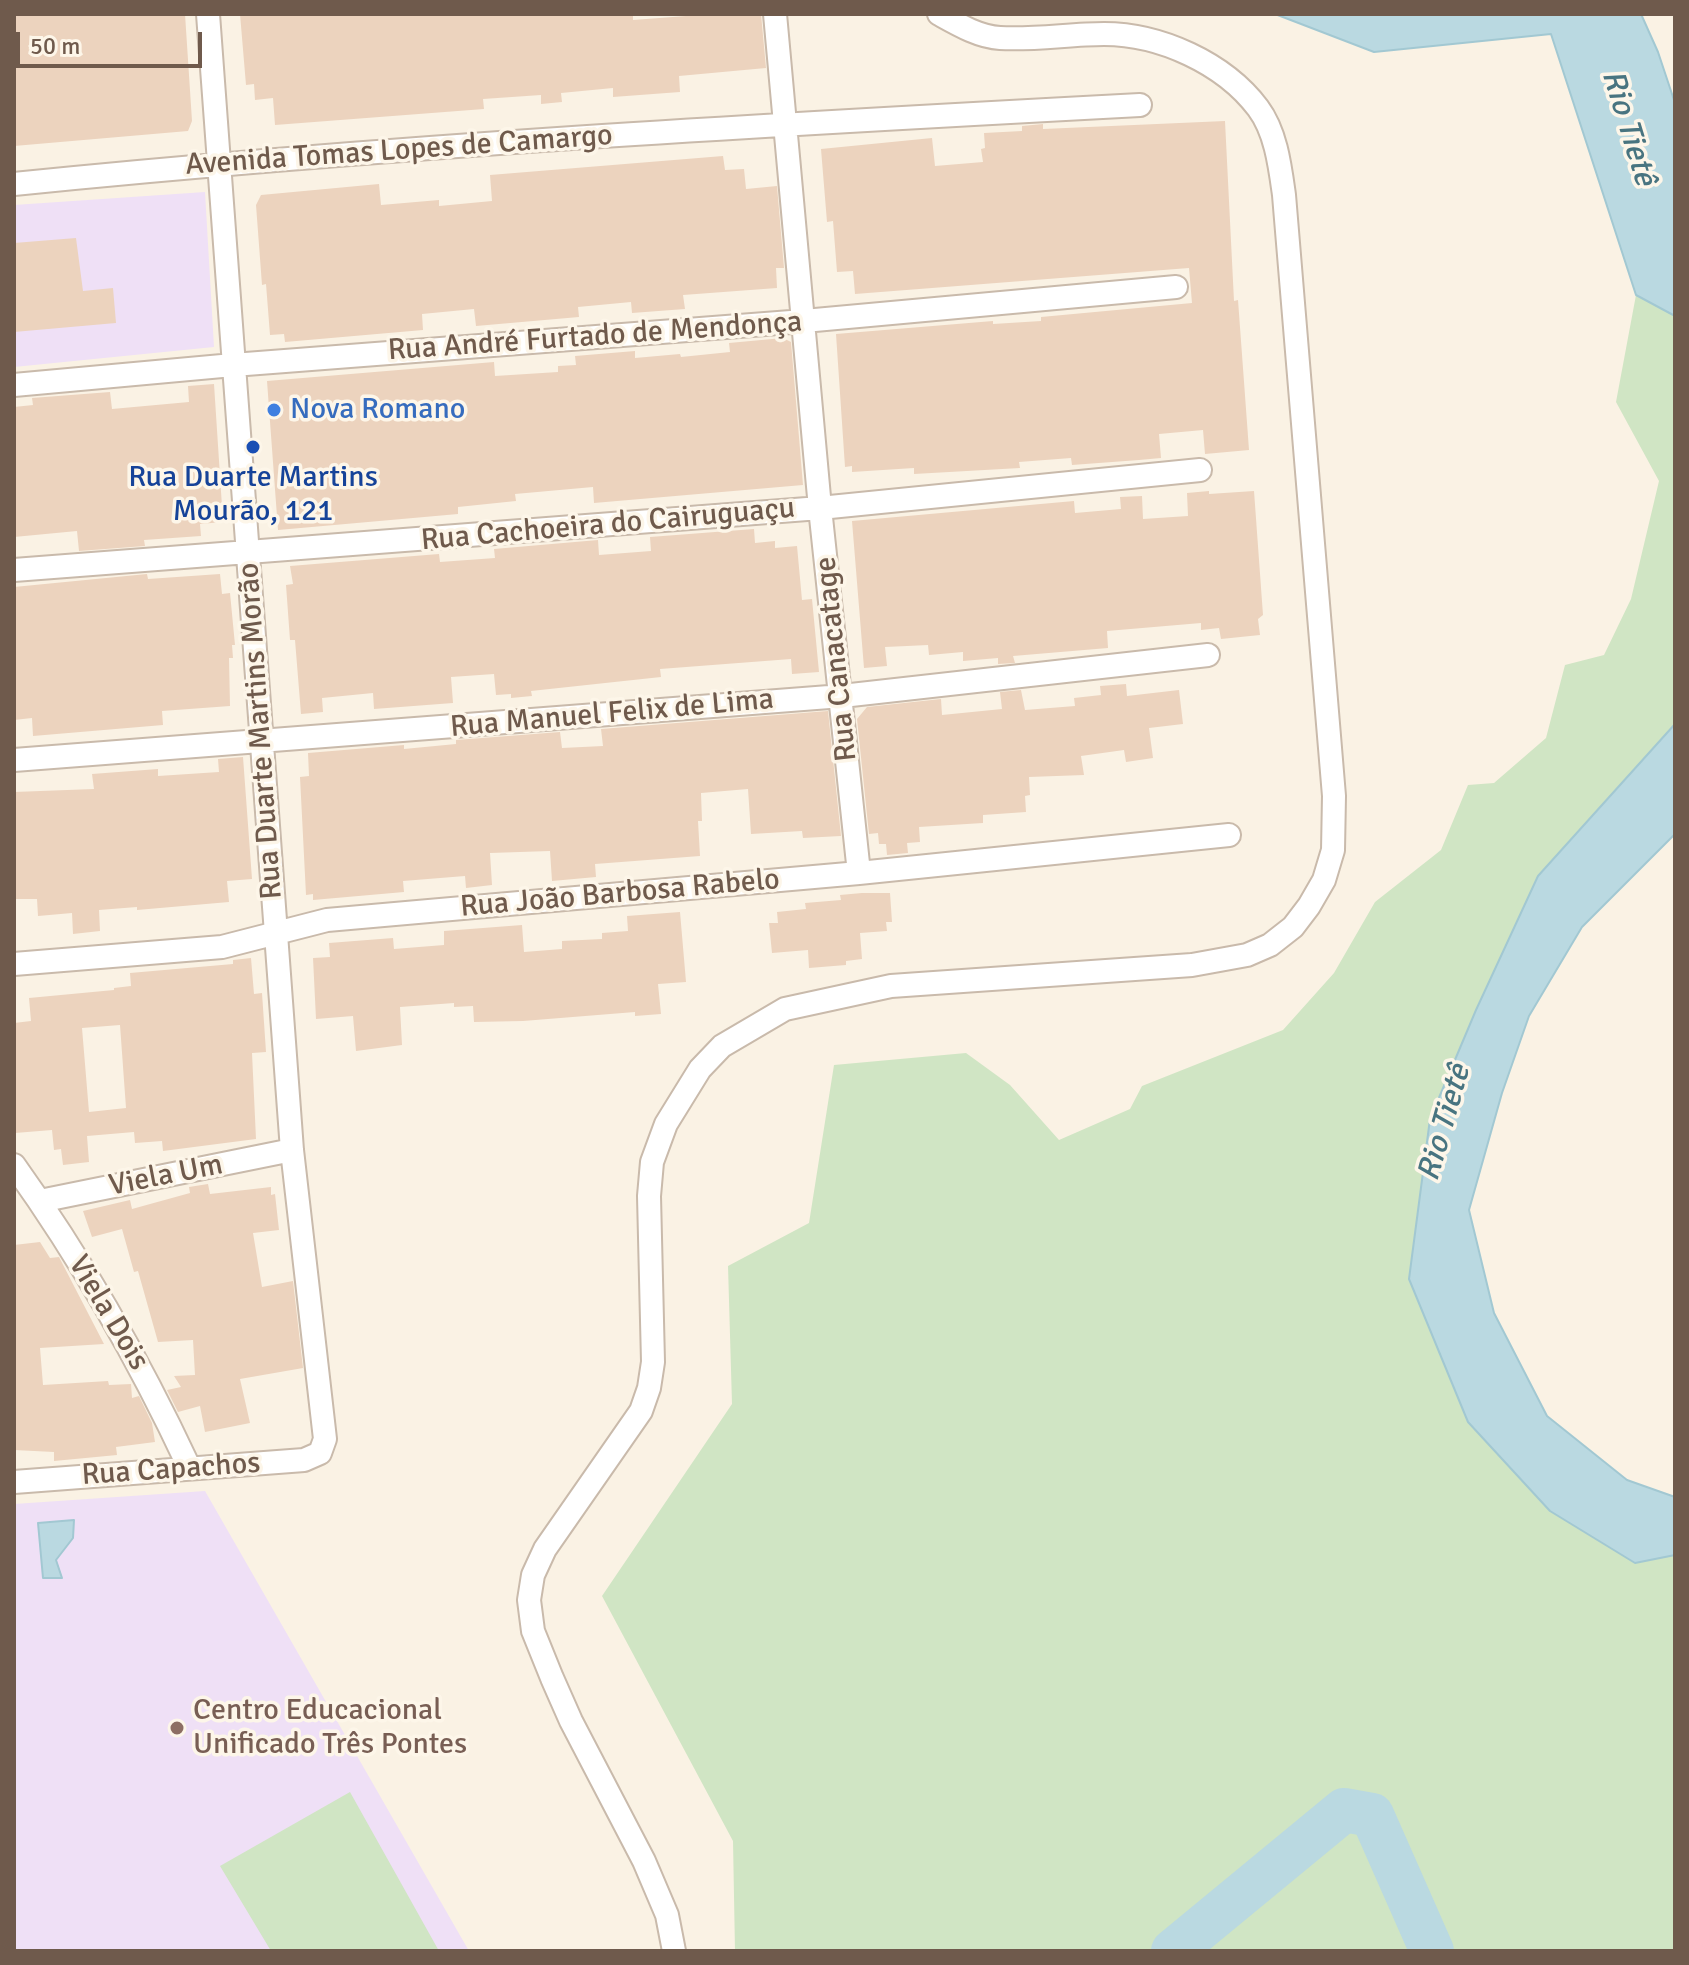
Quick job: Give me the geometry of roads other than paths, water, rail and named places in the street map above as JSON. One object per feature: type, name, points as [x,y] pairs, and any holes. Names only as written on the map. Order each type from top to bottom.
[{"type":"street","name":"Rua Duarte Martins Morão","points":[[208,14],[292,1150],[325,1428],[323,1448]]},
{"type":"street","name":"Rua Canacatage","points":[[775,14],[820,508],[859,873]]},
{"type":"street","points":[[674,1951],[667,1915],[644,1861],[552,1678],[533,1631],[529,1600],[533,1575],[545,1549],[641,1411],[649,1388],[653,1362],[649,1196],[652,1162],[666,1124],[700,1069],[722,1046],[785,1009],[891,986],[1192,965],[1247,955],[1270,945],[1293,927],[1324,880],[1333,850],[1334,796],[1284,195],[1274,143],[1259,110],[1230,79],[1187,53],[1163,43],[1106,34],[998,38],[965,28],[939,14]]},
{"type":"street","name":"Avenida Tomas Lopes de Camargo","points":[[14,184],[218,163],[785,124],[1140,105]]},
{"type":"street","name":"Rua André Furtado de Mendonça","points":[[14,385],[804,321],[1176,287]]},
{"type":"street","name":"Rua Cachoeira do Cairuguaçu","points":[[14,570],[820,508],[1200,470]]},
{"type":"street","name":"Rua Manuel Felix de Lima","points":[[14,760],[842,696],[1208,655]]},
{"type":"street","name":"Rua João Barbosa Rabelo","points":[[14,964],[222,947],[327,920],[859,873],[1229,835]]},
{"type":"street","name":"Viela Um","points":[[40,1201],[292,1150]]},
{"type":"street","name":"Viela Dois","points":[[14,1165],[40,1201],[151,1385],[189,1467]]},
{"type":"street","name":"Rua Capachos","points":[[14,1482],[304,1460],[320,1453],[323,1448]]},
{"type":"water","name":"Rio Tietê","points":[[1275,14],[1641,14],[1675,103],[1675,316],[1636,295],[1551,34],[1374,52]]},
{"type":"water","name":"Rio Tietê","points":[[1675,724],[1675,834],[1582,927],[1529,1016],[1502,1093],[1469,1210],[1494,1313],[1547,1416],[1627,1480],[1675,1497],[1675,1555],[1635,1563],[1550,1511],[1468,1422],[1409,1279],[1430,1119],[1538,876]]},
{"type":"water","points":[[74,1520],[73,1538],[56,1560],[62,1578],[43,1578],[38,1523]]},
{"type":"waterway","points":[[1173,1951],[1344,1810],[1372,1815],[1432,1951]]},
{"type":"place","name":"Nova Romano","points":[[274,410]]},
{"type":"place","name":"Rua Duarte Martins Mourão, 121","points":[[253,447]]},
{"type":"place","name":"Centro Educacional Unificado Três Pontes","points":[[177,1728]]}]
